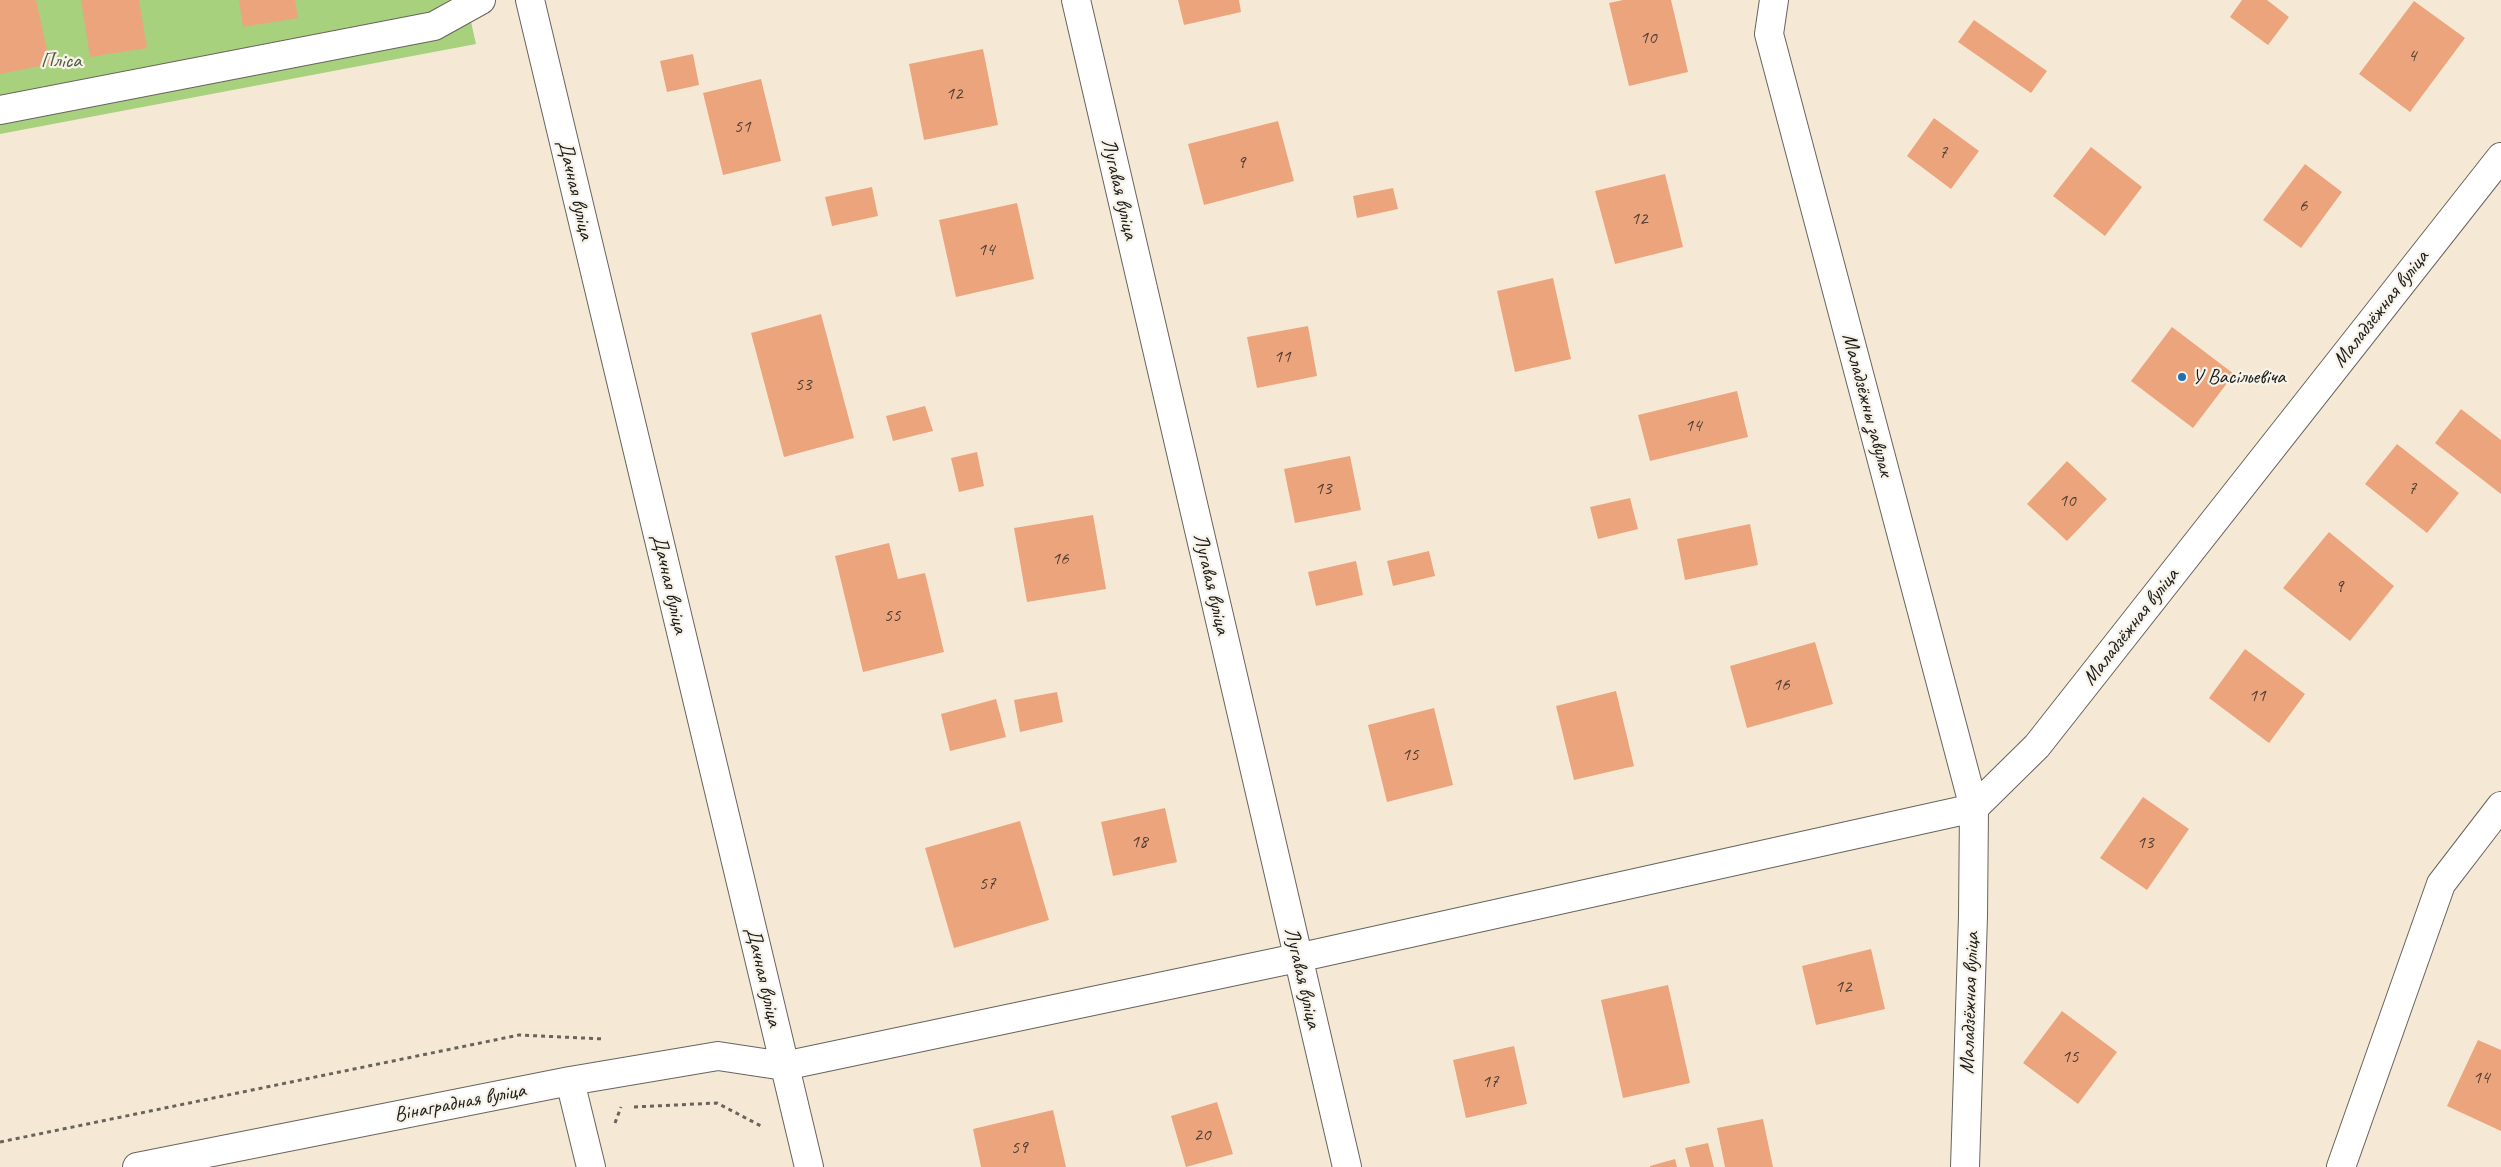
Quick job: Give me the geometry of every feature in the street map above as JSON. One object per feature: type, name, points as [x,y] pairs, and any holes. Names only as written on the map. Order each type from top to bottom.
[{"type":"street","points":[[0,110],[434,26],[481,0]]},
{"type":"street","name":"Дачная вуліца","points":[[530,0],[809,1167]]},
{"type":"street","name":"Лугавая вуліца","points":[[1076,0],[1347,1167]]},
{"type":"street","name":"Маладзёжны завулак","points":[[1774,0],[1769,34],[1974,808]]},
{"type":"street","name":"Маладзёжная вуліца","points":[[1964,1167],[1973,916],[1974,808],[2037,746],[2501,157]]},
{"type":"street","points":[[2342,1167],[2442,884],[2501,806]]},
{"type":"street","points":[[784,1066],[1297,958],[1974,808]]},
{"type":"street","name":"Вінаградная вуліца","points":[[136,1167],[570,1080],[718,1056],[784,1066]]},
{"type":"street","points":[[570,1080],[591,1167]]},
{"type":"path","points":[[0,1142],[519,1035],[605,1039],[615,1074],[621,1107],[615,1124]]},
{"type":"path","points":[[621,1107],[717,1103],[762,1126],[797,1118]]},
{"type":"green space","name":"Пліса","points":[[0,0],[466,0],[476,44],[0,134]]},
{"type":"building","points":[[0,0],[36,0],[50,64],[0,74]]},
{"type":"building","points":[[81,0],[139,0],[147,48],[90,57]]},
{"type":"building","points":[[239,0],[295,0],[298,18],[243,27]]},
{"type":"building","points":[[1178,0],[1239,0],[1241,12],[1184,25]]},
{"type":"building","points":[[1623,0],[1671,0],[1688,72],[1629,86],[1609,3]]},
{"type":"building","points":[[2242,0],[2267,0],[2289,17],[2268,45],[2230,17]]},
{"type":"building","points":[[2414,1],[2465,38],[2410,112],[2359,74]]},
{"type":"building","points":[[1974,20],[2047,71],[2031,93],[1958,42]]},
{"type":"building","points":[[983,49],[998,125],[924,140],[909,64]]},
{"type":"building","points":[[693,54],[699,85],[667,92],[660,61]]},
{"type":"building","points":[[761,79],[781,161],[723,175],[703,93]]},
{"type":"building","points":[[1934,118],[1979,151],[1951,189],[1907,156]]},
{"type":"building","points":[[1278,121],[1294,181],[1204,205],[1188,144]]},
{"type":"building","points":[[2091,147],[2142,187],[2105,236],[2053,196]]},
{"type":"building","points":[[2305,164],[2342,192],[2301,248],[2263,220]]},
{"type":"building","points":[[1665,174],[1683,247],[1615,264],[1595,191]]},
{"type":"building","points":[[872,187],[878,216],[832,226],[825,197]]},
{"type":"building","points":[[1393,188],[1398,209],[1357,218],[1353,196]]},
{"type":"building","points":[[1017,203],[1034,279],[956,297],[939,220]]},
{"type":"building","points":[[1553,278],[1571,359],[1515,372],[1497,291]]},
{"type":"building","points":[[821,314],[854,438],[784,457],[751,333]]},
{"type":"building","points":[[1308,326],[1317,376],[1257,388],[1247,337]]},
{"type":"building","name":"У Васільевіча","points":[[2172,327],[2234,374],[2193,428],[2131,381]]},
{"type":"building","points":[[1737,391],[1748,437],[1650,461],[1638,415]]},
{"type":"building","points":[[925,406],[933,431],[893,441],[886,416]]},
{"type":"building","points":[[2461,409],[2501,440],[2501,494],[2435,443]]},
{"type":"building","points":[[2397,444],[2459,493],[2427,533],[2365,484]]},
{"type":"building","points":[[977,452],[984,486],[959,492],[951,458]]},
{"type":"building","points":[[1350,456],[1361,510],[1295,523],[1284,469]]},
{"type":"building","points":[[2067,461],[2107,499],[2067,541],[2027,504]]},
{"type":"building","points":[[1630,498],[1638,529],[1598,539],[1590,507]]},
{"type":"building","points":[[1093,515],[1106,589],[1027,602],[1014,528]]},
{"type":"building","points":[[1750,524],[1758,565],[1685,580],[1677,539]]},
{"type":"building","points":[[2329,532],[2394,586],[2350,641],[2283,588]]},
{"type":"building","points":[[889,543],[898,579],[925,573],[944,652],[863,672],[835,556]]},
{"type":"building","points":[[1429,551],[1435,576],[1393,586],[1387,561]]},
{"type":"building","points":[[1356,561],[1363,595],[1316,606],[1308,572]]},
{"type":"building","points":[[1815,642],[1833,704],[1747,728],[1730,666]]},
{"type":"building","points":[[2245,649],[2305,694],[2269,743],[2209,698]]},
{"type":"building","points":[[1616,691],[1634,766],[1574,780],[1556,706]]},
{"type":"building","points":[[1057,692],[1063,722],[1020,732],[1014,700]]},
{"type":"building","points":[[996,699],[1006,737],[950,751],[941,714]]},
{"type":"building","points":[[1434,708],[1453,785],[1387,802],[1368,725]]},
{"type":"building","points":[[2143,797],[2189,829],[2147,890],[2100,858]]},
{"type":"building","points":[[1165,808],[1177,862],[1113,876],[1101,822]]},
{"type":"building","points":[[1020,821],[1049,920],[954,948],[925,848]]},
{"type":"building","points":[[1871,949],[1885,1009],[1816,1025],[1802,966]]},
{"type":"building","points":[[1668,985],[1690,1083],[1623,1098],[1601,1000]]},
{"type":"building","points":[[2062,1011],[2117,1052],[2078,1104],[2023,1063]]},
{"type":"building","points":[[2478,1040],[2501,1050],[2501,1131],[2447,1106]]},
{"type":"building","points":[[1514,1046],[1527,1104],[1466,1118],[1453,1060]]},
{"type":"building","points":[[1217,1102],[1233,1154],[1186,1167],[1171,1116]]},
{"type":"building","points":[[1053,1110],[1066,1167],[981,1167],[973,1129]]},
{"type":"building","points":[[1763,1119],[1773,1167],[1725,1167],[1717,1128]]},
{"type":"building","points":[[1708,1143],[1714,1167],[1690,1167],[1685,1148]]},
{"type":"building","points":[[1675,1159],[1677,1167],[1650,1167],[1650,1166]]},
{"type":"place","name":"У Васільевіча","points":[[2182,377]]}]
